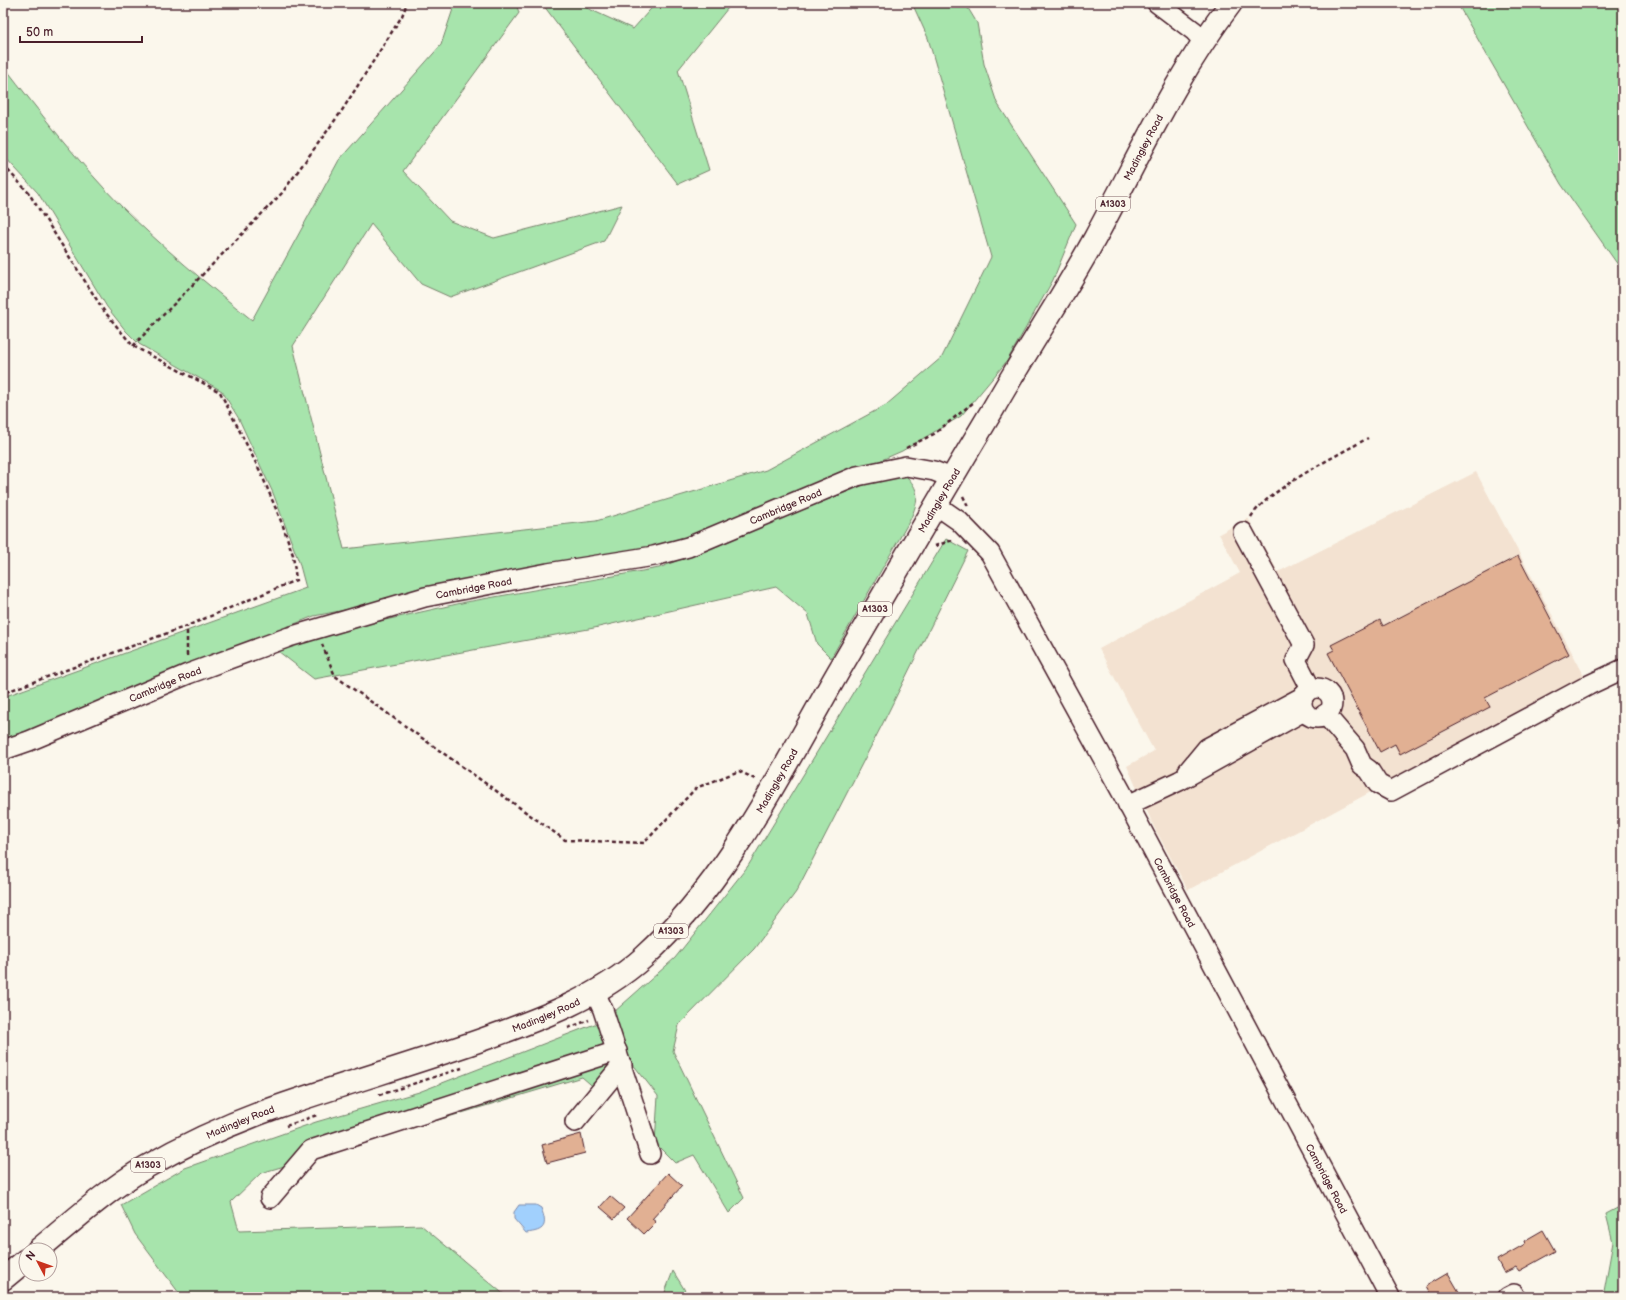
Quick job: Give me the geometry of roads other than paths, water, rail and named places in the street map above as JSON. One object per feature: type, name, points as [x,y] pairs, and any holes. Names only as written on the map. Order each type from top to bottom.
[{"type":"highway","name":"Madingley Road","points":[[48,1242],[113,1189],[146,1167],[216,1131],[274,1108],[599,1001],[675,927],[717,876],[772,788],[936,505],[1094,239],[1203,41],[1231,3]]},
{"type":"highway","points":[[3,1279],[18,1267]]},
{"type":"street","points":[[1157,3],[1194,31],[1203,41]]},
{"type":"street","name":"Cambridge Road","points":[[3,750],[29,741],[188,674],[288,637],[425,597],[654,556],[688,547],[857,476],[906,466],[934,471],[952,478]]},
{"type":"street","name":"Cambridge Road","points":[[936,505],[959,521],[990,553],[1128,805],[1390,1297]]},
{"type":"street","points":[[1243,532],[1304,645],[1296,660],[1311,705],[1355,749],[1362,765],[1369,770],[1378,784],[1391,791],[1589,685],[1623,669]]},
{"type":"street","points":[[1128,805],[1179,781],[1207,748],[1311,705]]},
{"type":"street","points":[[1179,781],[1187,791],[1304,725],[1311,705]]},
{"type":"street","points":[[599,1001],[650,1154]]},
{"type":"street","points":[[575,1122],[619,1058]]},
{"type":"street","points":[[270,1198],[312,1150],[619,1058]]},
{"type":"water","points":[[519,1205],[536,1205],[541,1208],[544,1223],[541,1229],[526,1233],[514,1219],[514,1212]]}]
